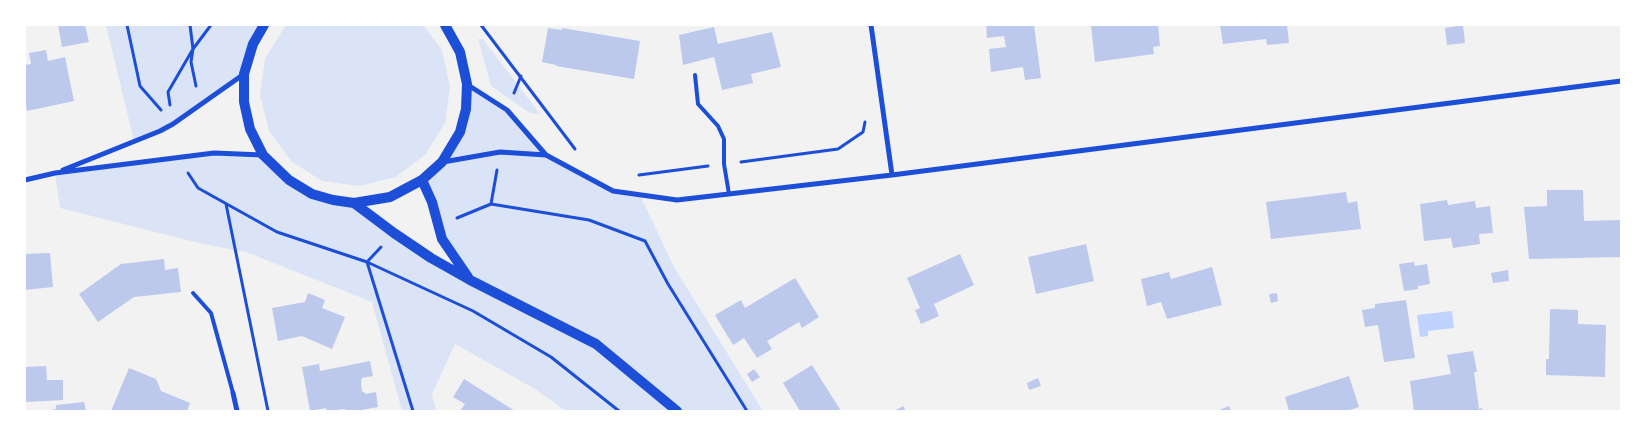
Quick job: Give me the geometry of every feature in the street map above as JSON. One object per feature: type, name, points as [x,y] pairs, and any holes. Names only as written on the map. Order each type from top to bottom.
[{"type":"main road","points":[[264,25],[253,44],[244,74],[244,102],[250,129],[263,154],[288,180],[312,194],[354,203],[390,197],[422,180],[442,162],[460,132],[466,109],[467,84],[460,52],[446,25]]},
{"type":"main road","points":[[422,180],[432,202],[442,238],[470,280]]},
{"type":"main road","points":[[354,203],[431,258],[596,344],[677,411]]},
{"type":"street","points":[[871,25],[892,175]]},
{"type":"street","points":[[55,173],[160,131],[173,124],[244,74]]},
{"type":"street","points":[[467,84],[508,110],[546,155],[613,191],[677,200],[892,175],[1621,81]]},
{"type":"street","points":[[25,180],[55,173],[214,152],[263,154]]},
{"type":"street","points":[[442,162],[500,152],[546,155]]},
{"type":"street","points":[[234,393],[237,411]]},
{"type":"lane","points":[[695,75],[698,104],[718,126],[724,139],[724,164],[729,194]]},
{"type":"lane","points":[[193,293],[211,313],[234,393]]},
{"type":"path","points":[[127,25],[140,86],[173,124]]},
{"type":"path","points":[[190,25],[194,49],[191,62],[196,89]]},
{"type":"path","points":[[171,112],[168,92],[211,25]]},
{"type":"path","points":[[184,168],[198,188],[277,232],[367,262],[473,311],[551,357],[620,411]]},
{"type":"path","points":[[226,204],[268,411]]},
{"type":"path","points":[[491,204],[589,220],[645,241],[668,284],[746,411]]},
{"type":"path","points":[[367,262],[394,233]]},
{"type":"path","points":[[367,262],[413,411]]},
{"type":"shaded area","points":[[106,25],[264,25],[244,74],[173,124],[134,141]]},
{"type":"shaded area","points":[[286,25],[423,25],[442,50],[450,87],[445,123],[425,155],[396,177],[359,186],[322,181],[291,161],[269,131],[260,95],[265,58]]},
{"type":"shaded area","points":[[478,39],[483,39],[540,114],[530,113],[491,86]]},
{"type":"shaded area","points":[[467,84],[507,110],[546,155],[613,191],[640,195],[674,267],[763,411],[566,411],[535,389],[455,344],[432,394],[436,411],[402,411],[372,302],[246,252],[203,244],[60,208],[55,173],[214,153],[263,155],[312,194],[354,203],[469,279],[442,239],[422,180],[460,132]]},
{"type":"water","points":[[1452,311],[1454,328],[1428,331],[1428,336],[1420,337],[1417,315]]},
{"type":"building","points":[[58,25],[85,25],[89,42],[62,47]]},
{"type":"building","points":[[986,25],[1034,25],[1041,78],[1025,80],[1023,67],[991,72],[989,49],[1006,47],[1004,36],[987,38]]},
{"type":"building","points":[[1091,25],[1158,25],[1160,46],[1153,47],[1154,54],[1095,62]]},
{"type":"building","points":[[1220,25],[1287,25],[1289,43],[1267,45],[1266,39],[1223,44]]},
{"type":"building","points":[[1463,25],[1465,43],[1447,45],[1445,28]]},
{"type":"building","points":[[714,27],[718,44],[772,32],[781,67],[751,74],[753,83],[722,90],[714,57],[683,65],[679,35]]},
{"type":"building","points":[[548,28],[562,30],[562,28],[640,41],[634,79],[542,62]]},
{"type":"building","points":[[46,50],[48,61],[65,57],[74,101],[27,111],[25,100],[25,65],[31,64],[29,53]]},
{"type":"building","points":[[1547,190],[1583,190],[1584,221],[1621,220],[1621,257],[1529,259],[1524,207],[1547,206]]},
{"type":"building","points":[[1346,192],[1348,203],[1357,201],[1361,229],[1271,239],[1266,202]]},
{"type":"building","points":[[1447,200],[1448,205],[1475,201],[1476,208],[1490,206],[1493,233],[1479,234],[1480,244],[1453,248],[1451,238],[1424,241],[1420,204]]},
{"type":"building","points":[[1086,244],[1094,281],[1036,294],[1028,257]]},
{"type":"building","points":[[50,253],[53,287],[25,290],[25,254]]},
{"type":"building","points":[[960,254],[974,285],[934,304],[939,316],[921,324],[915,310],[920,308],[907,278]]},
{"type":"building","points":[[164,259],[165,270],[178,268],[181,292],[134,297],[98,322],[79,294],[121,264]]},
{"type":"building","points":[[1414,262],[1415,266],[1427,264],[1430,284],[1418,286],[1418,289],[1404,291],[1399,264]]},
{"type":"building","points":[[1212,267],[1222,305],[1167,319],[1161,302],[1147,306],[1141,279],[1169,272],[1171,279]]},
{"type":"building","points":[[1508,270],[1509,281],[1493,283],[1491,273]]},
{"type":"building","points":[[795,278],[819,317],[802,328],[799,322],[767,341],[772,349],[757,358],[744,338],[733,345],[715,315],[741,300],[745,308]]},
{"type":"building","points":[[308,293],[325,300],[322,308],[345,317],[332,349],[302,336],[278,341],[272,308],[305,302]]},
{"type":"building","points":[[1277,293],[1278,301],[1271,303],[1269,294]]},
{"type":"building","points":[[1406,300],[1415,358],[1384,362],[1378,325],[1365,327],[1362,310],[1375,308],[1375,304]]},
{"type":"building","points":[[1550,309],[1578,310],[1578,324],[1606,325],[1605,377],[1546,375],[1546,359],[1549,359]]},
{"type":"building","points":[[1473,351],[1477,372],[1474,372],[1479,409],[1482,408],[1483,411],[1414,411],[1410,381],[1451,374],[1447,355]]},
{"type":"building","points":[[370,361],[373,376],[362,378],[362,391],[366,394],[376,392],[378,407],[356,411],[346,411],[345,409],[327,411],[326,408],[310,411],[302,367],[319,364],[320,371]]},
{"type":"building","points":[[812,365],[841,411],[800,411],[783,383]]},
{"type":"building","points":[[46,366],[47,380],[63,380],[63,400],[25,402],[25,367]]},
{"type":"building","points":[[129,368],[156,379],[161,391],[190,403],[187,411],[111,411]]},
{"type":"building","points":[[754,369],[760,377],[752,382],[747,374]]},
{"type":"building","points":[[1349,376],[1359,407],[1347,411],[1289,411],[1285,397]]},
{"type":"building","points":[[1038,378],[1041,386],[1029,390],[1027,383]]},
{"type":"building","points":[[464,379],[515,411],[460,411],[465,404],[453,397]]},
{"type":"building","points":[[84,402],[86,411],[51,411],[56,409],[56,405]]},
{"type":"building","points":[[903,406],[906,411],[894,411]]},
{"type":"building","points":[[1229,406],[1231,411],[1217,411]]}]
